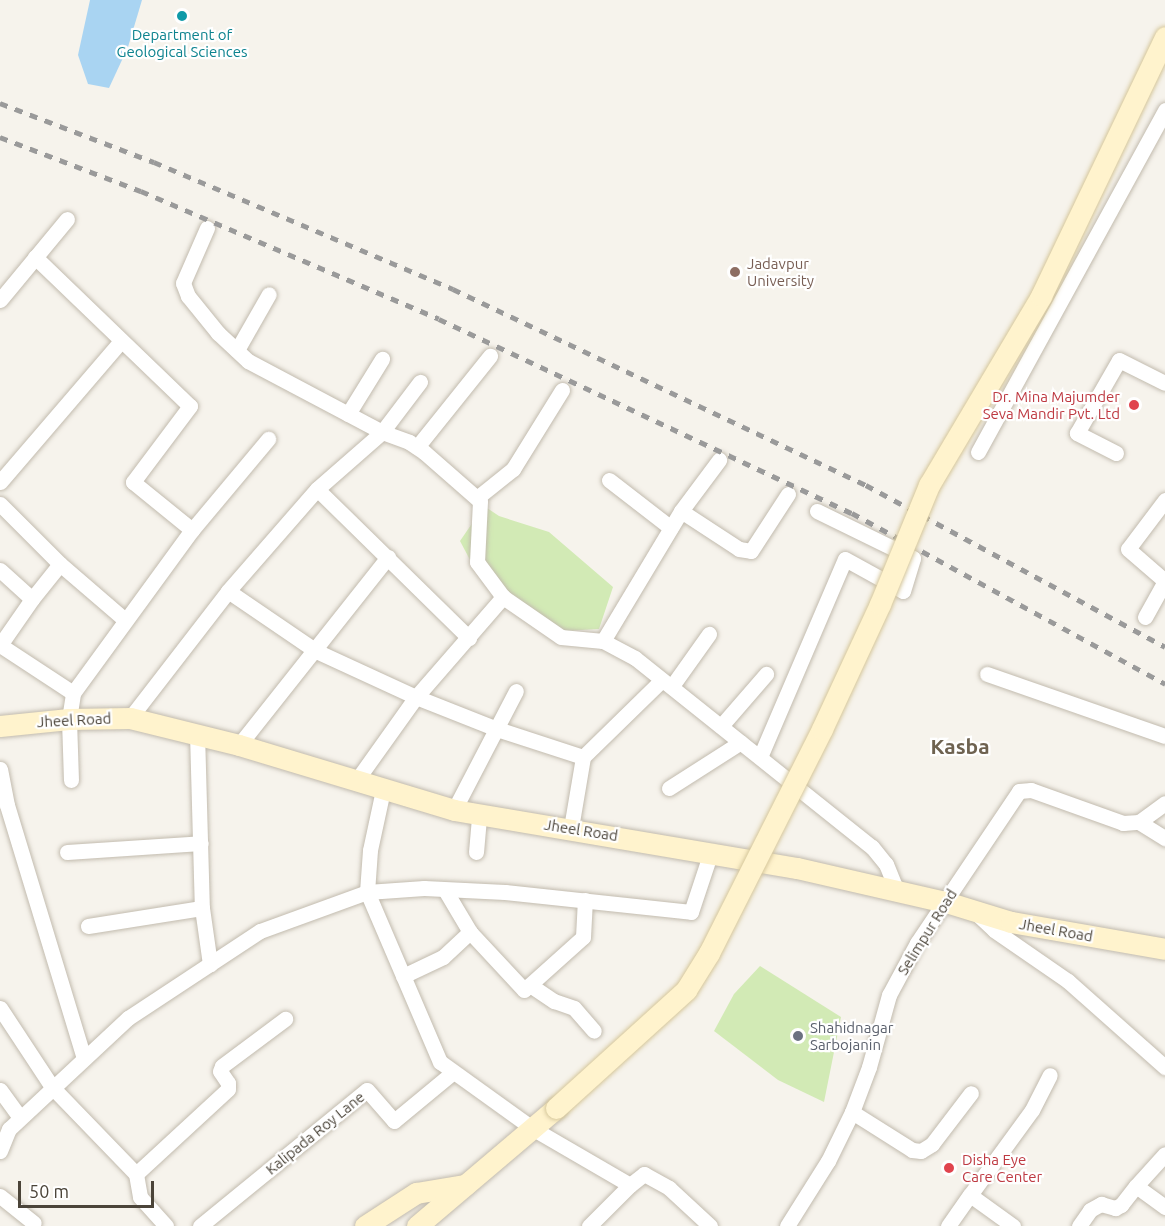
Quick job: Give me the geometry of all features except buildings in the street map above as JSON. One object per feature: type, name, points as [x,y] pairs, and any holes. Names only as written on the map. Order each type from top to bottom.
[{"type":"main road","points":[[417,1226],[556,1108],[686,990],[710,953],[822,729],[880,604],[929,485],[1041,296],[1165,37]]},
{"type":"main road","name":"Jheel Road","points":[[0,726],[69,719],[130,718],[197,733],[454,810],[711,852],[896,889],[1011,922],[1165,949]]},
{"type":"main road","points":[[365,1226],[416,1193],[465,1185]]},
{"type":"street","points":[[978,452],[1165,110]]},
{"type":"street","points":[[0,300],[67,219]]},
{"type":"street","points":[[207,228],[183,283],[203,316],[237,350],[249,361],[382,432],[417,447],[478,497],[482,505],[477,562],[503,597],[561,637],[603,641],[635,658],[872,847],[886,864],[896,889]]},
{"type":"street","points":[[35,257],[190,406],[133,482],[192,531]]},
{"type":"street","points":[[237,350],[269,294]]},
{"type":"street","points":[[0,482],[121,341]]},
{"type":"street","points":[[417,447],[490,356]]},
{"type":"street","points":[[348,414],[382,359]]},
{"type":"street","points":[[1116,453],[1077,433],[1119,360],[1165,383]]},
{"type":"street","points":[[130,718],[228,591],[317,489],[382,432],[420,382]]},
{"type":"street","points":[[478,497],[513,469],[562,390]]},
{"type":"street","points":[[71,780],[69,719],[73,693],[124,620],[192,531],[268,439]]},
{"type":"street","points":[[603,641],[635,584],[681,511],[719,460]]},
{"type":"street","points":[[609,480],[671,528]]},
{"type":"street","points":[[317,489],[469,638]]},
{"type":"street","points":[[681,511],[739,549],[751,551],[788,494]]},
{"type":"street","points":[[1145,616],[1165,581],[1128,549],[1165,500]]},
{"type":"street","points":[[0,504],[60,564],[124,620]]},
{"type":"street","points":[[760,758],[845,559],[903,591],[913,558],[817,511]]},
{"type":"street","points":[[238,745],[316,651],[388,557]]},
{"type":"street","points":[[60,564],[0,645],[73,693]]},
{"type":"street","points":[[0,570],[32,599]]},
{"type":"street","points":[[228,591],[316,651],[416,697],[497,729],[583,757]]},
{"type":"street","points":[[356,781],[416,697],[503,597]]},
{"type":"street","points":[[571,828],[583,757],[667,683],[709,634]]},
{"type":"street","points":[[721,726],[766,674]]},
{"type":"street","points":[[987,674],[1165,736]]},
{"type":"street","points":[[454,810],[516,691]]},
{"type":"street","points":[[197,733],[202,908],[210,964]]},
{"type":"street","points":[[669,788],[741,742]]},
{"type":"street","points":[[0,770],[7,805],[84,1058]]},
{"type":"street","name":"Selimpur Road","points":[[789,1225],[828,1161],[852,1112],[869,1067],[889,995],[917,943],[988,835],[1023,789],[1123,823],[1139,822]]},
{"type":"street","points":[[384,790],[370,850],[367,892],[440,1062],[452,1073],[532,1128],[630,1185]]},
{"type":"street","points":[[1165,802],[1139,822],[1165,838]]},
{"type":"street","points":[[476,852],[479,814]]},
{"type":"street","points":[[67,852],[201,843]]},
{"type":"street","points":[[0,1151],[9,1129],[128,1018],[260,931],[367,892],[445,890],[585,900],[691,912],[711,852]]},
{"type":"street","points":[[445,890],[470,932],[524,990],[583,937],[585,900]]},
{"type":"street","points":[[88,926],[202,908]]},
{"type":"street","points":[[975,912],[994,930],[1068,981],[1165,1067]]},
{"type":"street","points":[[403,976],[443,957],[470,932]]},
{"type":"street","points":[[530,985],[554,1001],[574,1008],[594,1031]]},
{"type":"street","points":[[0,1008],[52,1087],[136,1174],[140,1197],[166,1226]]},
{"type":"street","points":[[136,1174],[228,1089],[228,1083],[220,1071],[222,1066],[285,1019]]},
{"type":"street","name":"Kalipada Roy Lane","points":[[200,1226],[367,1090],[394,1122],[452,1073]]},
{"type":"street","points":[[948,1226],[1032,1110],[1050,1075]]},
{"type":"street","points":[[0,1090],[20,1118]]},
{"type":"street","points":[[852,1112],[912,1150],[921,1151],[932,1144],[971,1093]]},
{"type":"street","points":[[1079,1226],[1090,1210],[1101,1204],[1114,1208],[1121,1205],[1165,1154]]},
{"type":"street","points":[[589,1226],[644,1174],[659,1181],[710,1226]]},
{"type":"street","points":[[1136,1186],[1165,1207]]},
{"type":"street","points":[[970,1195],[1013,1226]]},
{"type":"street","points":[[0,1196],[34,1223]]},
{"type":"green space","points":[[484,506],[499,516],[549,532],[613,587],[599,629],[563,631],[477,573],[460,541]]},
{"type":"green space","points":[[760,966],[841,1017],[824,1102],[778,1080],[714,1031],[734,994]]},
{"type":"water","points":[[90,0],[142,0],[128,47],[109,88],[88,84],[78,55]]},
{"type":"railway","points":[[0,103],[154,162],[453,289],[866,485],[1165,647]]},
{"type":"railway","points":[[0,137],[141,191],[439,319],[852,513],[1165,684]]},
{"type":"place","name":"Department of Geological Sciences","points":[[182,16]]},
{"type":"place","name":"Jadavpur University","points":[[735,272]]},
{"type":"place","name":"Dr. Mina Majumder Seva Mandir Pvt. Ltd","points":[[1134,405]]},
{"type":"place","name":"Shahidnagar Sarbojanin","points":[[798,1036]]},
{"type":"place","name":"Disha Eye Care Center","points":[[949,1168]]},
{"type":"district","name":"Kasba","points":[[960,746]]}]
